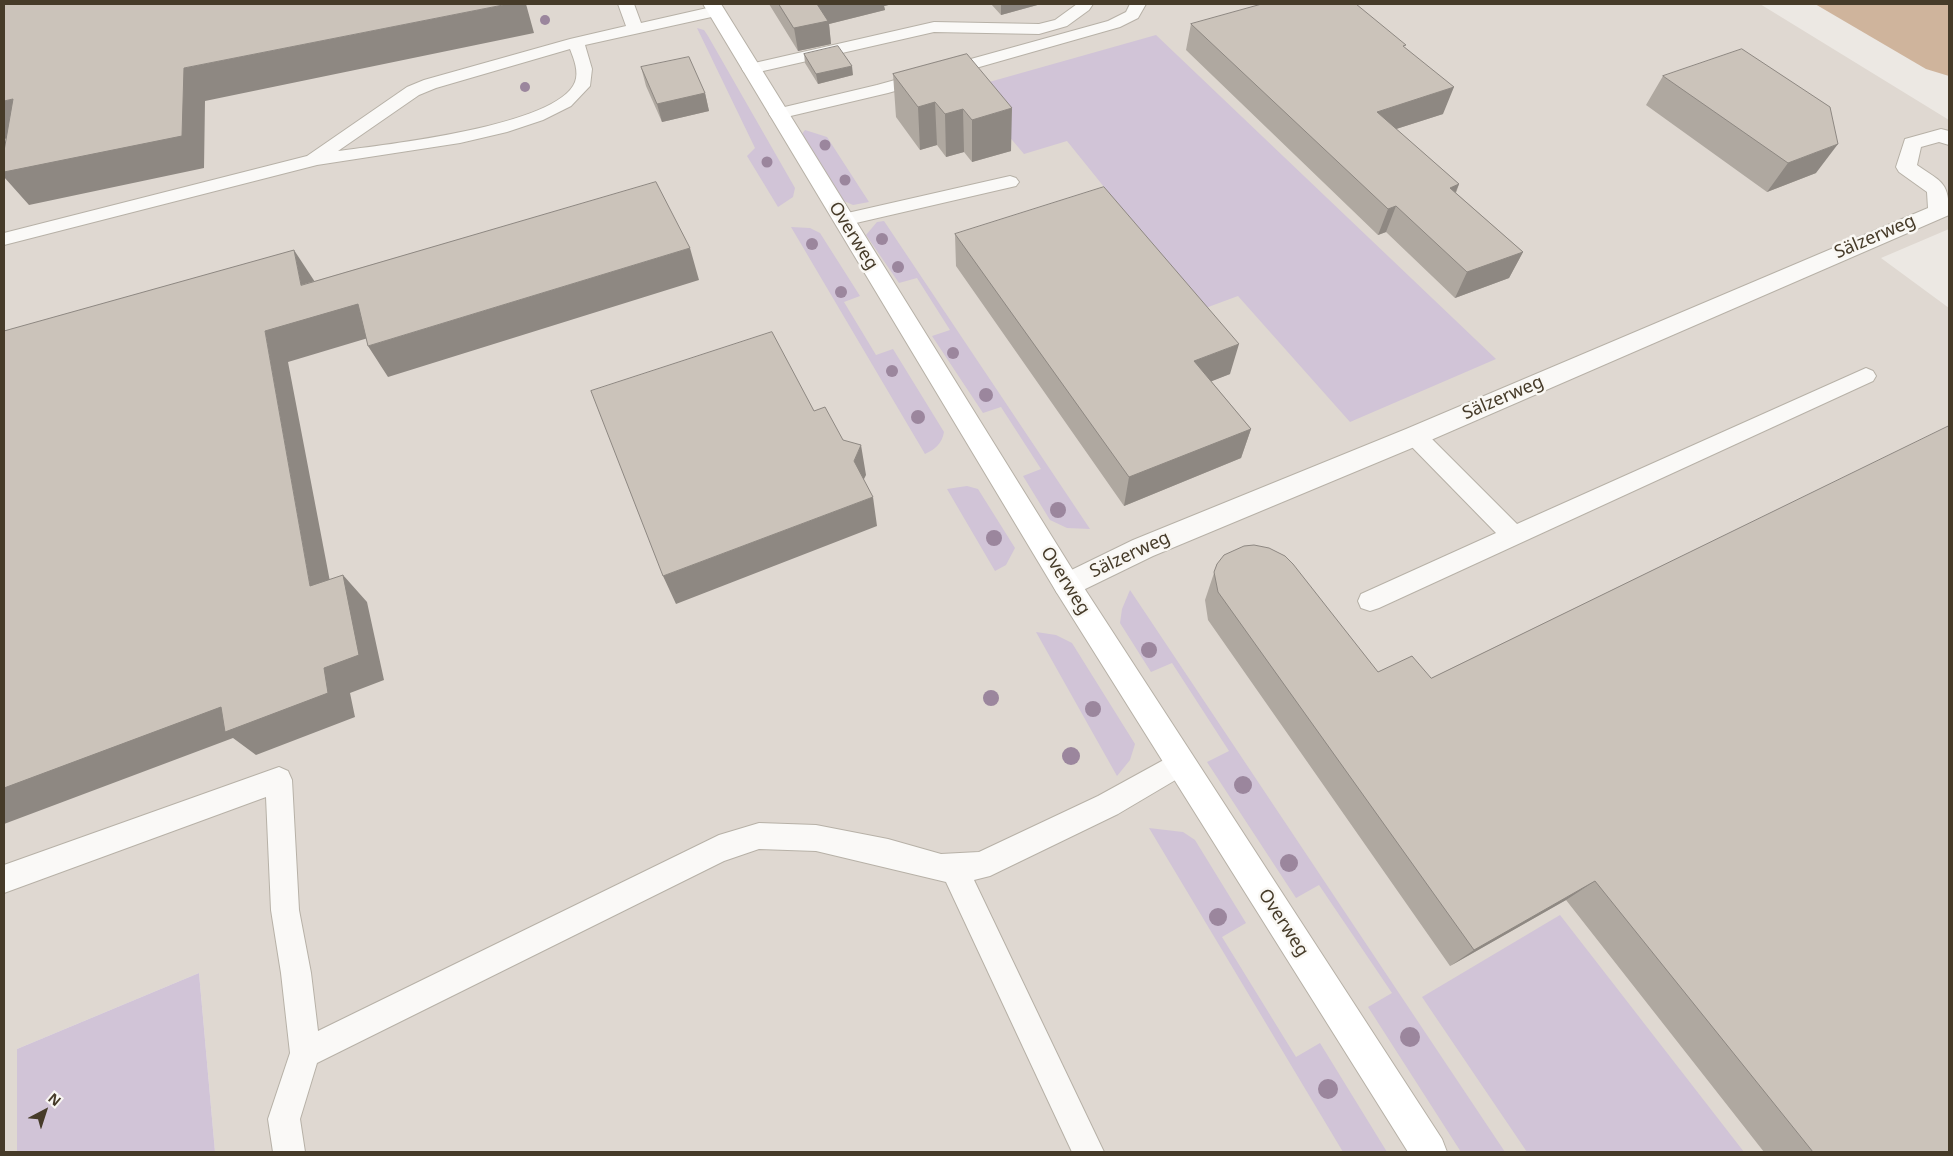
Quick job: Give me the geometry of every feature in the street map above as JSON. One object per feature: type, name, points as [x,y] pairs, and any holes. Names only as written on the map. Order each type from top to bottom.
[{"type":"street","name":"Overweg","points":[[714,7],[750,69],[1067,584],[1429,1152]]},
{"type":"street","name":"Sälzerweg","points":[[1067,584],[1143,548],[1415,436],[1944,208],[1937,189],[1906,167],[1912,143],[1941,136],[1949,138]]},
{"type":"lane","points":[[626,4],[635,28]]},
{"type":"lane","points":[[750,69],[934,27],[1039,29],[1061,23],[1084,7],[1085,4]]},
{"type":"lane","points":[[778,114],[882,89],[1114,24],[1132,14],[1138,4]]},
{"type":"lane","points":[[313,160],[413,91],[454,76],[576,42],[714,7]]},
{"type":"lane","points":[[4,239],[313,160],[458,139],[549,111],[564,102],[581,87],[586,75],[576,42]]},
{"type":"lane","points":[[844,220],[1010,182]]},
{"type":"lane","points":[[1370,600],[1866,376]]},
{"type":"lane","points":[[1415,436],[1514,536]]},
{"type":"lane","points":[[305,1053],[719,849],[759,836],[816,838],[888,853],[941,868],[980,866],[1108,805],[1180,763]]},
{"type":"lane","points":[[4,879],[280,780],[285,910],[296,973],[305,1053],[284,1119],[289,1152]]},
{"type":"lane","points":[[953,866],[1088,1152]]},
{"type":"shaded area","points":[[4,4],[1760,4],[1949,120],[1949,229],[1881,258],[1949,308],[1949,1152],[215,1152],[199,973],[17,1049],[17,1152],[4,1152]]},
{"type":"shaded area","points":[[1815,4],[1949,4],[1949,76],[1926,69]]},
{"type":"shaded area","points":[[697,28],[704,30],[708,36],[795,188],[793,197],[778,207],[747,156],[755,148]]},
{"type":"shaded area","points":[[1156,35],[1496,359],[1350,422],[1238,296],[1192,313],[1117,203],[1067,141],[1024,154],[968,88]]},
{"type":"shaded area","points":[[805,130],[827,137],[869,202],[853,205],[844,201],[802,134]]},
{"type":"shaded area","points":[[884,221],[1090,529],[1067,528],[1050,520],[1023,476],[1041,469],[1001,407],[983,413],[932,336],[950,330],[917,278],[899,283],[866,235],[877,222]]},
{"type":"shaded area","points":[[791,227],[810,228],[820,233],[860,296],[844,302],[876,355],[893,349],[944,432],[938,445],[932,450],[925,454]]},
{"type":"shaded area","points":[[967,486],[978,489],[1015,548],[1006,565],[995,571],[947,489]]},
{"type":"shaded area","points":[[1130,590],[1505,1152],[1461,1152],[1368,1007],[1392,993],[1319,885],[1296,898],[1207,762],[1229,751],[1172,663],[1151,672],[1120,623],[1122,609]]},
{"type":"shaded area","points":[[1036,632],[1056,635],[1072,643],[1135,744],[1130,760],[1117,776]]},
{"type":"shaded area","points":[[1149,828],[1183,832],[1195,840],[1246,923],[1222,937],[1296,1057],[1320,1043],[1387,1152],[1343,1152]]},
{"type":"shaded area","points":[[1560,915],[1744,1152],[1527,1152],[1422,997]]},
{"type":"shaded area","points":[[199,973],[215,1152],[17,1152],[17,1049]]},
{"type":"building","points":[[4,4],[508,4],[184,68],[182,136],[4,172],[4,151],[13,99],[4,101]]},
{"type":"building","points":[[779,4],[817,4],[828,21],[794,28]]},
{"type":"building","points":[[1262,4],[1356,4],[1406,45],[1403,46],[1454,87],[1377,112],[1459,184],[1450,188],[1523,252],[1467,272],[1396,206],[1388,209],[1191,24]]},
{"type":"building","points":[[838,46],[852,66],[816,74],[804,54]]},
{"type":"building","points":[[1742,49],[1830,107],[1838,144],[1788,163],[1663,76]]},
{"type":"building","points":[[967,54],[1012,108],[972,120],[963,109],[945,114],[935,102],[918,107],[893,74]]},
{"type":"building","points":[[689,57],[705,93],[657,104],[641,67]]},
{"type":"building","points":[[656,182],[690,248],[368,346],[358,304],[265,331],[310,586],[343,575],[359,655],[324,668],[328,693],[225,732],[221,707],[4,788],[4,331],[294,250],[301,285]]},
{"type":"building","points":[[1104,187],[1239,344],[1194,361],[1251,429],[1129,477],[955,234]]},
{"type":"building","points":[[772,332],[814,411],[825,407],[843,440],[861,445],[854,461],[873,497],[663,576],[591,391]]},
{"type":"building","points":[[1949,426],[1949,1152],[1813,1152],[1595,881],[1474,950],[1218,592],[1214,572],[1224,555],[1244,546],[1254,545],[1269,548],[1285,556],[1293,564],[1378,672],[1412,656],[1431,678]]}]
